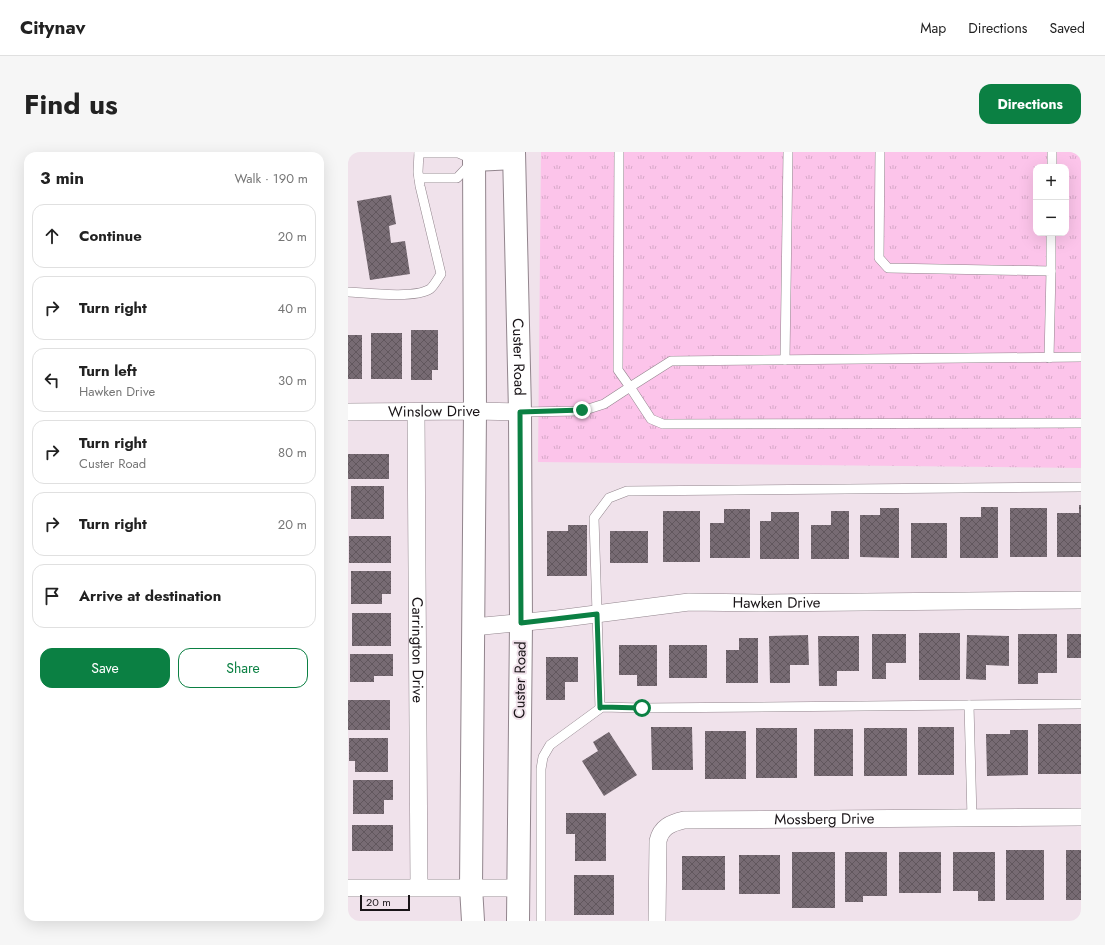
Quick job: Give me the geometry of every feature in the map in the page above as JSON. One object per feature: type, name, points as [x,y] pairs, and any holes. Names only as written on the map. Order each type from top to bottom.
[{"type":"main road","points":[[473,921],[475,410],[474,156],[514,155]]},
{"type":"main road","name":"Custer Road","points":[[514,155],[520,412],[521,623],[518,921]]},
{"type":"street","name":"Winslow Drive","points":[[348,412],[475,410],[520,412]]},
{"type":"street","name":"Carrington Drive","points":[[416,412],[419,888]]},
{"type":"street","name":"Hawken Drive","points":[[473,628],[690,602],[760,603],[1081,600]]},
{"type":"street","name":"Mossberg Drive","points":[[658,921],[658,841],[664,827],[675,822],[684,820],[1081,817]]},
{"type":"street","points":[[348,888],[518,888]]},
{"type":"lane","points":[[348,292],[416,294],[430,289],[441,274],[420,186],[418,172],[419,152],[458,153],[474,156],[458,178],[419,178]]},
{"type":"lane","points":[[619,152],[618,370],[651,419],[663,424],[1081,423]]},
{"type":"lane","points":[[786,360],[788,152]]},
{"type":"lane","points":[[880,152],[879,258],[888,268],[1051,271]]},
{"type":"lane","points":[[1052,152],[1052,164]]},
{"type":"lane","points":[[1050,358],[1051,236]]},
{"type":"lane","points":[[520,412],[582,410],[604,404],[672,361],[1081,357]]},
{"type":"lane","points":[[600,708],[594,518],[609,498],[627,491],[1081,487]]},
{"type":"lane","points":[[541,921],[541,769],[543,756],[550,745],[602,707],[642,708],[1081,704]]},
{"type":"lane","points":[[969,705],[972,818]]},
{"type":"green space","points":[[541,152],[1081,152],[1081,468],[538,462]]},
{"type":"building","points":[[391,195],[396,224],[389,226],[391,243],[405,241],[410,274],[370,280],[357,201]]},
{"type":"building","points":[[411,330],[438,330],[438,370],[432,370],[432,380],[411,380]]},
{"type":"building","points":[[371,333],[402,333],[402,379],[371,379]]},
{"type":"building","points":[[348,335],[362,335],[362,379],[348,379]]},
{"type":"building","points":[[348,454],[389,454],[389,479],[348,479]]},
{"type":"building","points":[[351,486],[384,486],[384,519],[351,519]]},
{"type":"building","points":[[1079,505],[1081,505],[1081,557],[1057,557],[1057,513],[1079,513]]},
{"type":"building","points":[[981,507],[998,507],[998,558],[960,558],[960,517],[981,517]]},
{"type":"building","points":[[880,508],[899,508],[899,558],[860,557],[860,515],[880,515]]},
{"type":"building","points":[[1010,508],[1047,508],[1047,557],[1010,557]]},
{"type":"building","points":[[724,509],[750,509],[750,558],[710,558],[710,523],[724,523]]},
{"type":"building","points":[[663,511],[700,511],[700,562],[663,562]]},
{"type":"building","points":[[831,511],[849,511],[849,559],[811,559],[811,525],[831,525]]},
{"type":"building","points":[[771,512],[799,512],[799,559],[760,559],[760,521],[771,521]]},
{"type":"building","points":[[911,523],[947,523],[947,558],[911,558]]},
{"type":"building","points":[[568,525],[587,525],[587,576],[547,576],[547,531],[568,531]]},
{"type":"building","points":[[610,531],[648,531],[648,563],[610,563]]},
{"type":"building","points":[[349,536],[391,536],[391,563],[349,563]]},
{"type":"building","points":[[351,571],[391,571],[391,594],[382,594],[382,604],[351,604]]},
{"type":"building","points":[[352,613],[391,613],[391,646],[352,646]]},
{"type":"building","points":[[919,633],[960,633],[960,680],[919,680]]},
{"type":"building","points":[[872,634],[906,634],[906,663],[886,663],[886,679],[872,679]]},
{"type":"building","points":[[1018,634],[1057,634],[1057,673],[1038,673],[1038,684],[1018,684]]},
{"type":"building","points":[[1067,634],[1081,634],[1081,658],[1067,658]]},
{"type":"building","points":[[808,635],[809,665],[790,665],[790,683],[770,683],[769,636]]},
{"type":"building","points":[[967,635],[1009,636],[1009,666],[986,665],[986,680],[966,679]]},
{"type":"building","points":[[818,636],[859,636],[859,671],[837,671],[837,686],[819,686]]},
{"type":"building","points":[[739,638],[758,638],[758,683],[726,683],[726,650],[739,650]]},
{"type":"building","points":[[619,645],[657,645],[657,686],[637,686],[637,675],[619,675]]},
{"type":"building","points":[[669,645],[707,645],[707,678],[669,678]]},
{"type":"building","points":[[350,654],[393,654],[393,676],[374,676],[374,682],[350,682]]},
{"type":"building","points":[[546,657],[578,657],[578,682],[565,682],[565,700],[546,700]]},
{"type":"building","points":[[348,700],[390,700],[390,730],[348,730]]},
{"type":"building","points":[[1038,724],[1081,724],[1081,774],[1038,774]]},
{"type":"building","points":[[651,727],[692,727],[693,770],[652,770]]},
{"type":"building","points":[[918,727],[954,727],[954,775],[918,775]]},
{"type":"building","points":[[756,728],[797,728],[797,778],[756,778]]},
{"type":"building","points":[[864,728],[907,728],[907,776],[864,776]]},
{"type":"building","points":[[814,729],[853,729],[853,776],[814,776]]},
{"type":"building","points":[[1010,730],[1028,730],[1028,775],[987,776],[986,734],[1010,734]]},
{"type":"building","points":[[705,731],[746,731],[746,779],[705,779]]},
{"type":"building","points":[[609,732],[637,775],[604,796],[582,761],[598,751],[593,742]]},
{"type":"building","points":[[349,738],[388,738],[388,772],[355,772],[355,761],[349,761]]},
{"type":"building","points":[[353,780],[393,780],[393,800],[384,800],[384,814],[353,814]]},
{"type":"building","points":[[566,813],[606,813],[606,861],[575,861],[575,834],[566,834]]},
{"type":"building","points":[[352,825],[393,825],[393,851],[352,851]]},
{"type":"building","points":[[1006,850],[1044,850],[1044,900],[1006,900]]},
{"type":"building","points":[[1066,850],[1081,850],[1081,900],[1066,900]]},
{"type":"building","points":[[792,852],[835,852],[835,908],[792,908]]},
{"type":"building","points":[[845,852],[887,852],[887,896],[863,896],[863,902],[845,902]]},
{"type":"building","points":[[899,852],[941,852],[941,893],[899,893]]},
{"type":"building","points":[[953,852],[995,852],[995,901],[978,901],[978,891],[953,891]]},
{"type":"building","points":[[739,855],[780,855],[780,894],[739,894]]},
{"type":"building","points":[[682,856],[725,856],[725,890],[682,890]]},
{"type":"building","points":[[574,875],[614,875],[614,915],[574,915]]},
{"type":"route","points":[[582,410],[520,412],[521,623],[597,614],[600,708],[642,708]]}]
